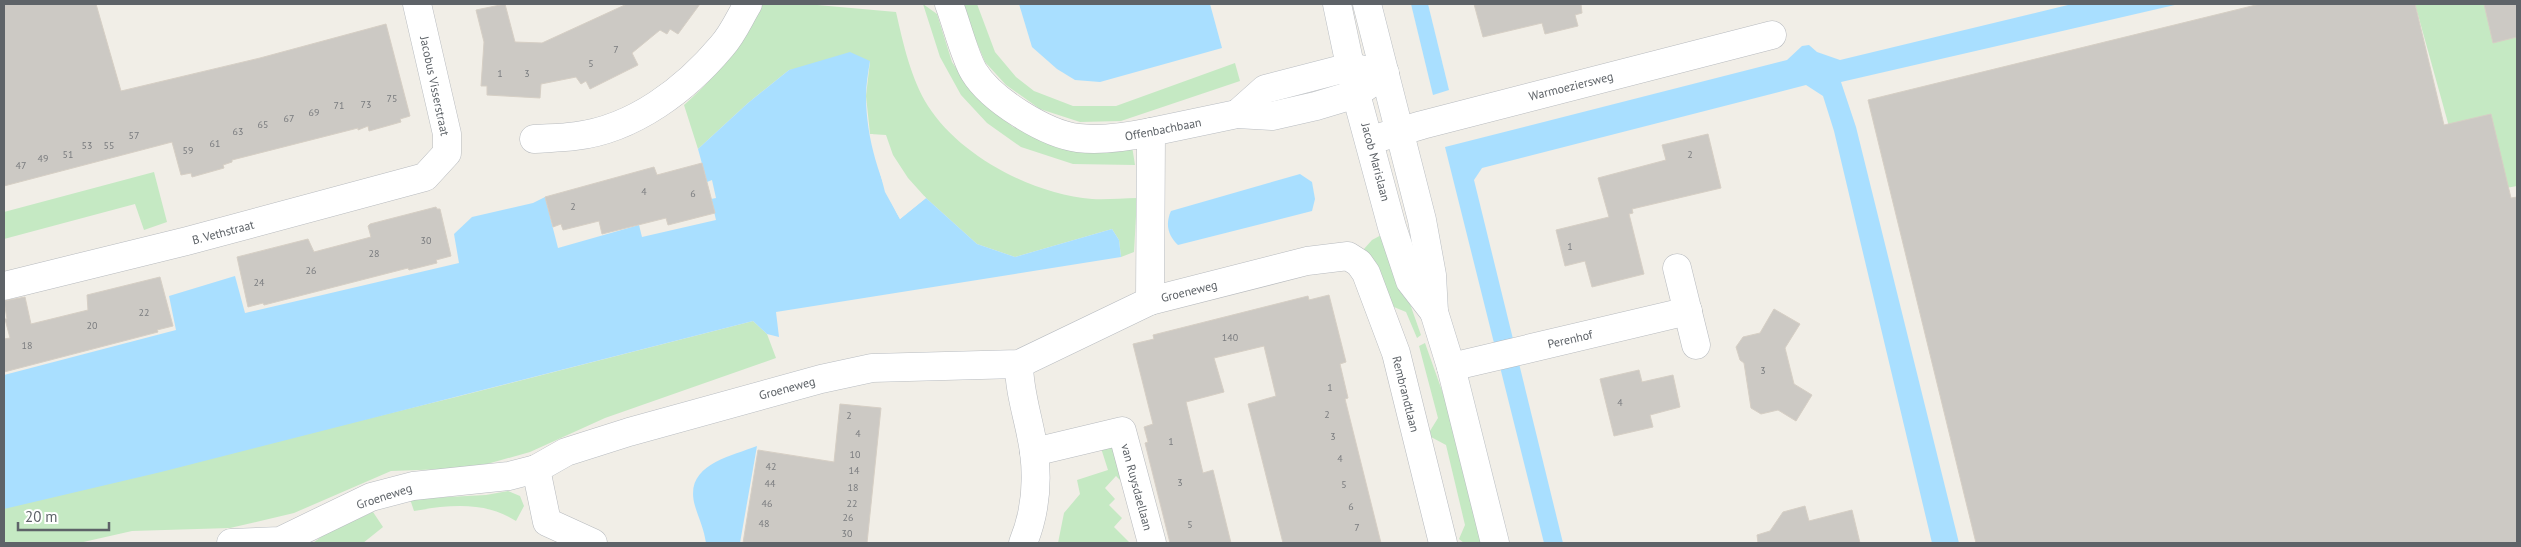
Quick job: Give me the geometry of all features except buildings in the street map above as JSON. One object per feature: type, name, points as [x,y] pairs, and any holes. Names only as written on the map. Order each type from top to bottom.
[{"type":"street","name":"Jacobus Visserstraat","points":[[417,4],[447,134],[447,153],[437,166]]},
{"type":"street","points":[[534,139],[578,136],[607,128],[643,114],[689,82],[724,44],[748,4]]},
{"type":"street","name":"Offenbachbaan","points":[[949,4],[974,72],[1003,103],[1043,128],[1078,138],[1121,138],[1237,114],[1272,116],[1356,94],[1386,73]]},
{"type":"street","name":"Jacob Marislaan","points":[[1336,4],[1356,94],[1371,140],[1392,227],[1410,281],[1434,312]]},
{"type":"street","name":"Jacob Marislaan","points":[[1367,4],[1422,220],[1432,275],[1434,312],[1451,367],[1495,543]]},
{"type":"street","name":"Warmoeziersweg","points":[[1371,140],[1772,35]]},
{"type":"street","name":"Offenbachbaan","points":[[1237,114],[1265,89],[1350,67],[1386,73]]},
{"type":"street","points":[[1150,301],[1151,132]]},
{"type":"street","name":"B. Vethstraat","points":[[4,286],[187,241],[425,177],[437,166]]},
{"type":"street","name":"Groeneweg","points":[[230,543],[280,542],[380,495],[413,486],[500,478],[536,469],[566,452],[629,432],[821,379],[872,368],[1019,364],[1116,315],[1150,301],[1307,261],[1348,256]]},
{"type":"street","name":"Rembrandtlaan","points":[[1348,256],[1359,263],[1366,273],[1396,353],[1443,543]]},
{"type":"street","points":[[1677,268],[1696,345]]},
{"type":"street","name":"Perenhof","points":[[1451,367],[1688,311]]},
{"type":"street","points":[[1019,364],[1019,381],[1034,452],[1035,494],[1031,525],[1023,543]]},
{"type":"street","name":"van Ruysdaellaan","points":[[1034,452],[1122,432],[1152,543]]},
{"type":"street","points":[[536,469],[546,522],[593,543]]},
{"type":"green space","points":[[763,4],[806,4],[896,12],[912,73],[928,106],[942,124],[978,156],[1022,181],[1069,196],[1092,199],[1137,198],[1134,252],[1121,257],[1119,240],[1112,229],[1015,257],[977,244],[926,198],[908,178],[893,155],[886,135],[870,134],[866,96],[870,61],[789,70],[748,103],[698,149],[684,105],[729,58],[747,33]]},
{"type":"green space","points":[[923,4],[937,14],[952,62],[973,93],[1013,127],[1072,149],[1132,146],[1135,165],[1073,164],[1021,147],[987,123],[961,95],[940,57]]},
{"type":"green space","points":[[963,4],[977,4],[995,52],[1016,77],[1034,91],[1073,106],[1116,106],[1235,63],[1240,81],[1121,121],[1080,122],[1040,109],[1006,85],[985,62]]},
{"type":"green space","points":[[2415,4],[2517,4],[2517,186],[2468,195]]},
{"type":"green space","points":[[154,172],[167,222],[144,230],[135,204],[4,239],[4,212]]},
{"type":"green space","points":[[1385,233],[1421,335],[1417,338],[1406,312],[1394,307],[1364,249],[1372,240]]},
{"type":"green space","points":[[753,321],[767,334],[776,358],[605,418],[530,452],[473,468],[391,471],[294,513],[230,528],[132,531],[79,543],[4,543],[4,508],[456,397]]},
{"type":"green space","points":[[1425,343],[1451,416],[1481,543],[1464,543],[1459,539],[1465,525],[1446,445],[1431,437],[1430,431],[1438,418],[1419,346]]},
{"type":"green space","points":[[1100,445],[1113,445],[1125,485],[1116,476],[1105,488],[1115,499],[1109,505],[1122,518],[1114,527],[1130,543],[1058,543],[1064,513],[1080,494],[1077,480],[1108,470]]},
{"type":"green space","points":[[508,491],[520,496],[524,506],[516,521],[492,510],[479,507],[453,506],[414,511],[410,499],[486,495]]},
{"type":"green space","points":[[373,512],[383,527],[363,543],[313,543],[325,534]]},
{"type":"water","points":[[1019,4],[1210,4],[1222,48],[1100,82],[1075,80],[1057,69],[1032,47]]},
{"type":"water","points":[[1411,4],[1428,4],[1449,90],[1433,95]]},
{"type":"water","points":[[2072,4],[2179,4],[1841,82],[1856,127],[1959,543],[1932,543],[1834,131],[1823,96],[1806,85],[1482,168],[1474,180],[1563,543],[1544,543],[1445,147],[1787,60],[1802,46],[1809,45],[1817,52],[1840,60]]},
{"type":"water","points":[[850,52],[870,61],[866,96],[871,144],[880,175],[900,219],[926,198],[977,244],[1015,257],[1112,229],[1119,240],[1121,257],[776,312],[779,337],[767,334],[753,321],[161,472],[4,509],[4,375],[176,330],[169,296],[235,276],[245,313],[459,263],[454,234],[472,217],[533,203],[545,197],[558,248],[639,225],[642,237],[716,220],[711,199],[716,198],[712,180],[707,182],[698,149],[748,103],[789,70]]},
{"type":"water","points":[[1300,174],[1312,182],[1315,199],[1312,211],[1178,245],[1168,230],[1171,211]]},
{"type":"water","points":[[757,446],[740,543],[706,543],[695,506],[693,492],[696,481],[702,472],[711,465]]},
{"type":"pier","points":[[870,134],[873,134],[887,191],[901,215],[924,196],[926,198],[900,219],[885,192]]}]
